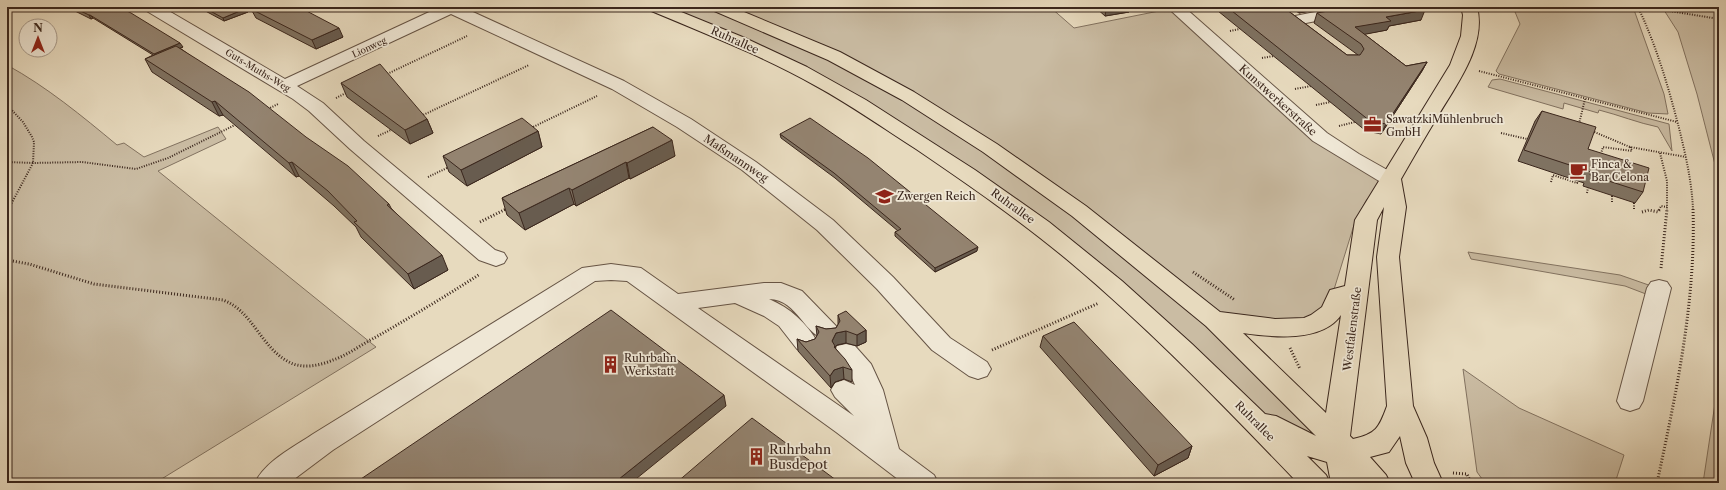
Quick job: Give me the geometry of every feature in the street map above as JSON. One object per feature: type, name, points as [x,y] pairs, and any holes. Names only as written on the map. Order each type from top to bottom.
[{"type":"main road","name":"Ruhrallee","points":[[655,7],[730,37],[822,81],[876,114],[966,173],[1036,223],[1080,258],[1121,294],[1242,407],[1316,483]]},
{"type":"main road","points":[[718,7],[834,56],[908,96],[990,148],[1079,211],[1214,320],[1340,449],[1376,483]]},
{"type":"main road","name":"Westfalenstraße","points":[[1346,483],[1340,449],[1339,408],[1345,383],[1366,220],[1458,65],[1469,36],[1471,15],[1469,7]]},
{"type":"main road","points":[[1391,180],[1395,207],[1388,257],[1400,406],[1414,438],[1424,479]]},
{"type":"main road","points":[[1214,320],[1280,329],[1314,324],[1330,313],[1338,296],[1356,291]]},
{"type":"main road","points":[[1242,407],[1276,430],[1308,445],[1340,449],[1379,444],[1394,424],[1400,406]]},
{"type":"street","name":"Guts-Muths-Weg","points":[[151,7],[291,90],[316,107],[357,145],[409,187],[487,255],[496,258]]},
{"type":"street","name":"Kunstwerkerstraße","points":[[1175,7],[1320,137],[1352,158],[1391,180]]},
{"type":"street","points":[[1314,33],[1290,16],[1354,9],[1356,7]]},
{"type":"street","name":"Lionweg","points":[[291,90],[452,8]]},
{"type":"street","name":"Maßmannweg","points":[[452,8],[618,85],[684,123],[749,166],[825,225],[885,283],[941,344],[978,369]]},
{"type":"street","points":[[269,483],[295,461],[323,442],[590,274],[611,272],[633,274],[924,483]]},
{"type":"street","points":[[1630,401],[1659,288]]},
{"type":"street","points":[[673,303],[764,291],[781,291],[794,297],[827,332]]},
{"type":"street","points":[[738,295],[772,310],[782,317],[806,343]]},
{"type":"street","points":[[846,353],[862,371],[870,390],[887,455]]},
{"type":"street","points":[[844,390],[878,424]]},
{"type":"path","points":[[1130,7],[1135,12]]},
{"type":"path","points":[[1458,65],[1677,122],[1657,50],[1638,7]]},
{"type":"path","points":[[1645,7],[1719,19]]},
{"type":"path","points":[[379,78],[491,25]]},
{"type":"path","points":[[1227,31],[1240,29]]},
{"type":"path","points":[[419,117],[553,54]]},
{"type":"path","points":[[1260,59],[1274,56]]},
{"type":"path","points":[[526,130],[570,110],[618,85]]},
{"type":"path","points":[[1297,89],[1311,86]]},
{"type":"path","points":[[267,110],[291,90]]},
{"type":"path","points":[[316,107],[351,91]]},
{"type":"path","points":[[1585,99],[1579,125],[1630,146],[1686,157]]},
{"type":"path","points":[[7,105],[23,122],[34,142],[33,163],[7,212]]},
{"type":"path","points":[[7,162],[82,162],[136,169],[168,158],[243,121]]},
{"type":"path","points":[[357,145],[399,126]]},
{"type":"path","points":[[1501,133],[1528,139]]},
{"type":"path","points":[[1596,152],[1602,154],[1603,147],[1632,151],[1630,146]]},
{"type":"path","points":[[1659,288],[1667,207],[1663,161],[1660,153]]},
{"type":"path","points":[[409,187],[450,167]]},
{"type":"path","points":[[1551,182],[1553,174],[1577,183],[1578,181]]},
{"type":"path","points":[[1587,193],[1588,187]]},
{"type":"path","points":[[1612,196],[1612,202]]},
{"type":"path","points":[[1634,203],[1634,209]]},
{"type":"path","points":[[460,231],[514,205]]},
{"type":"path","points":[[1642,212],[1649,210],[1658,212],[1661,206],[1667,207]]},
{"type":"path","points":[[7,260],[17,260],[43,267],[65,276],[94,284],[182,293],[226,301],[241,310],[277,353],[289,362],[302,366],[334,360],[429,307],[474,279],[496,258]]},
{"type":"path","points":[[1015,339],[1077,312]]},
{"type":"shaded area","points":[[657,7],[717,7],[834,56],[1077,212],[1321,428],[1317,444],[1274,422],[1123,293],[878,114]]},
{"type":"shaded area","points":[[719,7],[1050,7],[1074,28],[1174,8],[1271,96],[1389,180],[1367,199],[1354,225],[1327,312],[1314,323],[1216,319],[909,95]]},
{"type":"shaded area","points":[[1513,7],[1633,7],[1664,94],[1668,114],[1648,113],[1499,74],[1496,71],[1520,24]]},
{"type":"shaded area","points":[[1662,7],[1719,7],[1719,180],[1697,94],[1678,32]]},
{"type":"shaded area","points":[[7,65],[50,92],[117,145],[124,143],[144,157],[218,127],[226,139],[158,171],[376,347],[155,483],[7,483]]},
{"type":"shaded area","points":[[1500,79],[1669,124],[1672,151],[1658,127],[1599,110],[1598,113],[1564,103],[1563,109],[1488,87],[1492,80]]},
{"type":"shaded area","points":[[1468,252],[1620,275],[1660,289],[1659,299],[1625,286],[1471,259]]},
{"type":"shaded area","points":[[1463,369],[1519,408],[1624,455],[1615,483],[1485,483],[1477,472]]},
{"type":"shaded area","points":[[1719,377],[1719,483],[1703,483]]},
{"type":"building","points":[[72,7],[119,7],[180,43],[154,54],[90,15]]},
{"type":"building","points":[[203,7],[245,7],[247,8],[223,18]]},
{"type":"building","points":[[256,7],[299,7],[339,28],[312,40],[251,9]]},
{"type":"building","points":[[1103,7],[1123,7],[1106,10]]},
{"type":"building","points":[[1227,7],[1283,7],[1347,55],[1360,55],[1364,49],[1361,44],[1317,13],[1350,7],[1420,7],[1425,10],[1386,17],[1391,21],[1355,27],[1406,66],[1427,62],[1386,124],[1370,121]]},
{"type":"building","points":[[176,46],[249,92],[306,137],[348,166],[389,204],[387,205],[442,255],[408,274],[354,222],[357,221],[328,191],[292,162],[289,163],[215,101],[212,102],[145,59]]},
{"type":"building","points":[[380,64],[427,119],[405,130],[341,83]]},
{"type":"building","points":[[1542,111],[1596,127],[1588,149],[1649,168],[1643,192],[1590,175],[1591,172],[1524,150]]},
{"type":"building","points":[[522,118],[538,131],[461,170],[443,156]]},
{"type":"building","name":"Zwergen Reich","points":[[810,118],[868,158],[978,247],[935,268],[895,232],[901,229],[834,173],[780,134]]},
{"type":"building","points":[[653,127],[672,140],[572,190],[569,188],[519,213],[502,198]]},
{"type":"building","name":"Ruhrbahn Werkstatt","points":[[611,310],[724,395],[614,483],[355,483]]},
{"type":"building","points":[[846,311],[866,330],[857,335],[846,331],[836,333],[832,341],[835,346],[834,347],[845,359],[852,370],[843,367],[834,370],[830,376],[797,339],[806,342],[815,339],[819,332],[816,326],[826,329],[836,328],[840,321],[838,315]]},
{"type":"building","points":[[1074,322],[1192,446],[1158,465],[1043,336]]},
{"type":"building","name":"Ruhrbahn Busdepot","points":[[752,418],[840,483],[676,483]]},
{"type":"place","name":"SawatzkiMühlenbruch GmbH","points":[[1373,125]]},
{"type":"place","name":"Finca & Bar Celona","points":[[1578,170]]},
{"type":"place","name":"Zwergen Reich","points":[[884,196]]},
{"type":"place","name":"Ruhrbahn Werkstatt","points":[[611,364]]},
{"type":"place","name":"Ruhrbahn Busdepot","points":[[756,456]]}]
